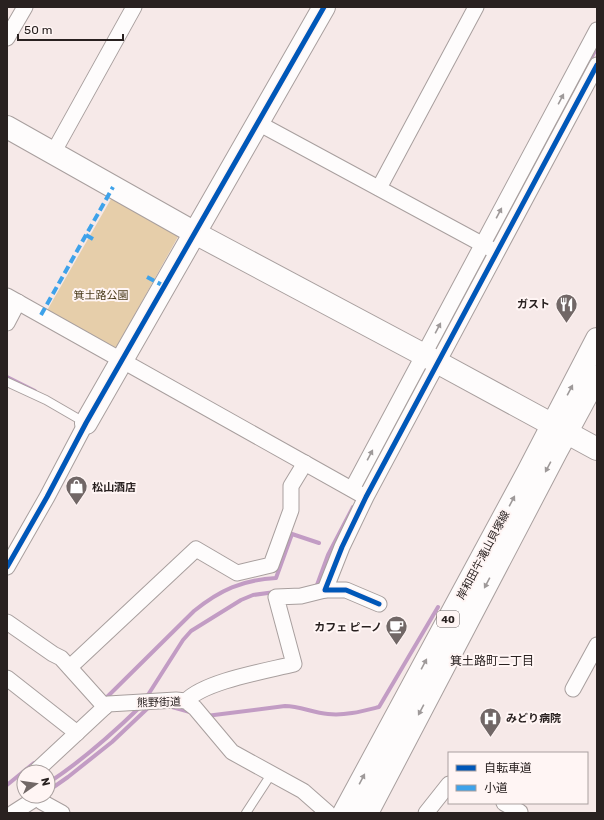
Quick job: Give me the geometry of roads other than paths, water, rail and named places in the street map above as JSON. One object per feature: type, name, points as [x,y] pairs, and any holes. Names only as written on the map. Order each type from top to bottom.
[{"type":"street","points":[[7,38],[25,7]]},
{"type":"street","points":[[53,153],[134,7]]},
{"type":"street","points":[[7,567],[47,497],[86,423],[324,7]]},
{"type":"street","points":[[379,188],[476,7]]},
{"type":"street","points":[[325,590],[342,547],[360,494],[490,248],[597,30]]},
{"type":"street","points":[[490,248],[597,65]]},
{"type":"street","points":[[258,123],[490,248]]},
{"type":"street","points":[[7,127],[195,234],[597,449]]},
{"type":"street","points":[[7,323],[13,299],[360,494]]},
{"type":"street","name":"岸和田牛滝山貝塚線","points":[[366,813],[559,429],[597,339]]},
{"type":"street","name":"岸和田牛滝山貝塚線","points":[[344,813],[524,480],[597,376]]},
{"type":"street","points":[[70,667],[196,549],[237,573],[271,565],[291,510],[292,486],[305,463]]},
{"type":"street","points":[[186,701],[191,695],[223,682],[294,664],[276,597],[301,596],[325,590],[346,590],[379,604]]},
{"type":"street","points":[[7,622],[61,658],[104,707],[44,764]]},
{"type":"street","points":[[573,689],[597,645]]},
{"type":"street","points":[[7,678],[77,733]]},
{"type":"street","name":"熊野街道","points":[[104,707],[108,704],[176,700],[186,701],[195,708],[232,752],[303,791],[328,813]]},
{"type":"street","points":[[426,813],[448,785]]},
{"type":"street","points":[[13,813],[26,804]]},
{"type":"street","points":[[46,804],[62,813]]},
{"type":"street","points":[[499,813],[504,804]]},
{"type":"street","points":[[506,804],[520,812]]},
{"type":"lane","points":[[7,382],[46,400],[86,423]]},
{"type":"lane","points":[[246,813],[272,773]]},
{"type":"waterway","points":[[491,246],[597,47]]},
{"type":"waterway","points":[[7,377],[35,391]]},
{"type":"waterway","points":[[314,587],[317,585],[328,555],[353,507]]},
{"type":"waterway","points":[[105,699],[194,611],[213,597],[232,587],[252,581],[276,578],[292,534],[319,543]]},
{"type":"waterway","points":[[146,698],[183,640],[191,631],[241,600],[253,595],[275,592]]},
{"type":"waterway","points":[[206,716],[285,706],[334,714],[354,713],[379,707],[438,607]]},
{"type":"waterway","points":[[56,778],[96,747],[140,707]]},
{"type":"waterway","points":[[56,785],[112,742],[149,707]]},
{"type":"waterway","points":[[172,707],[190,712]]},
{"type":"waterway","points":[[7,785],[34,763]]},
{"type":"place","name":"ガスト","points":[[566,324]]},
{"type":"place","name":"松山酒店","points":[[76,506]]},
{"type":"place","name":"カフェ ピーノ","points":[[397,646]]},
{"type":"place","name":"みどり病院","points":[[490,738]]},
{"type":"district","name":"箕土路町二丁目","points":[[492,661]]},
{"type":"park label","name":"箕土路公園","points":[[101,295]]}]
